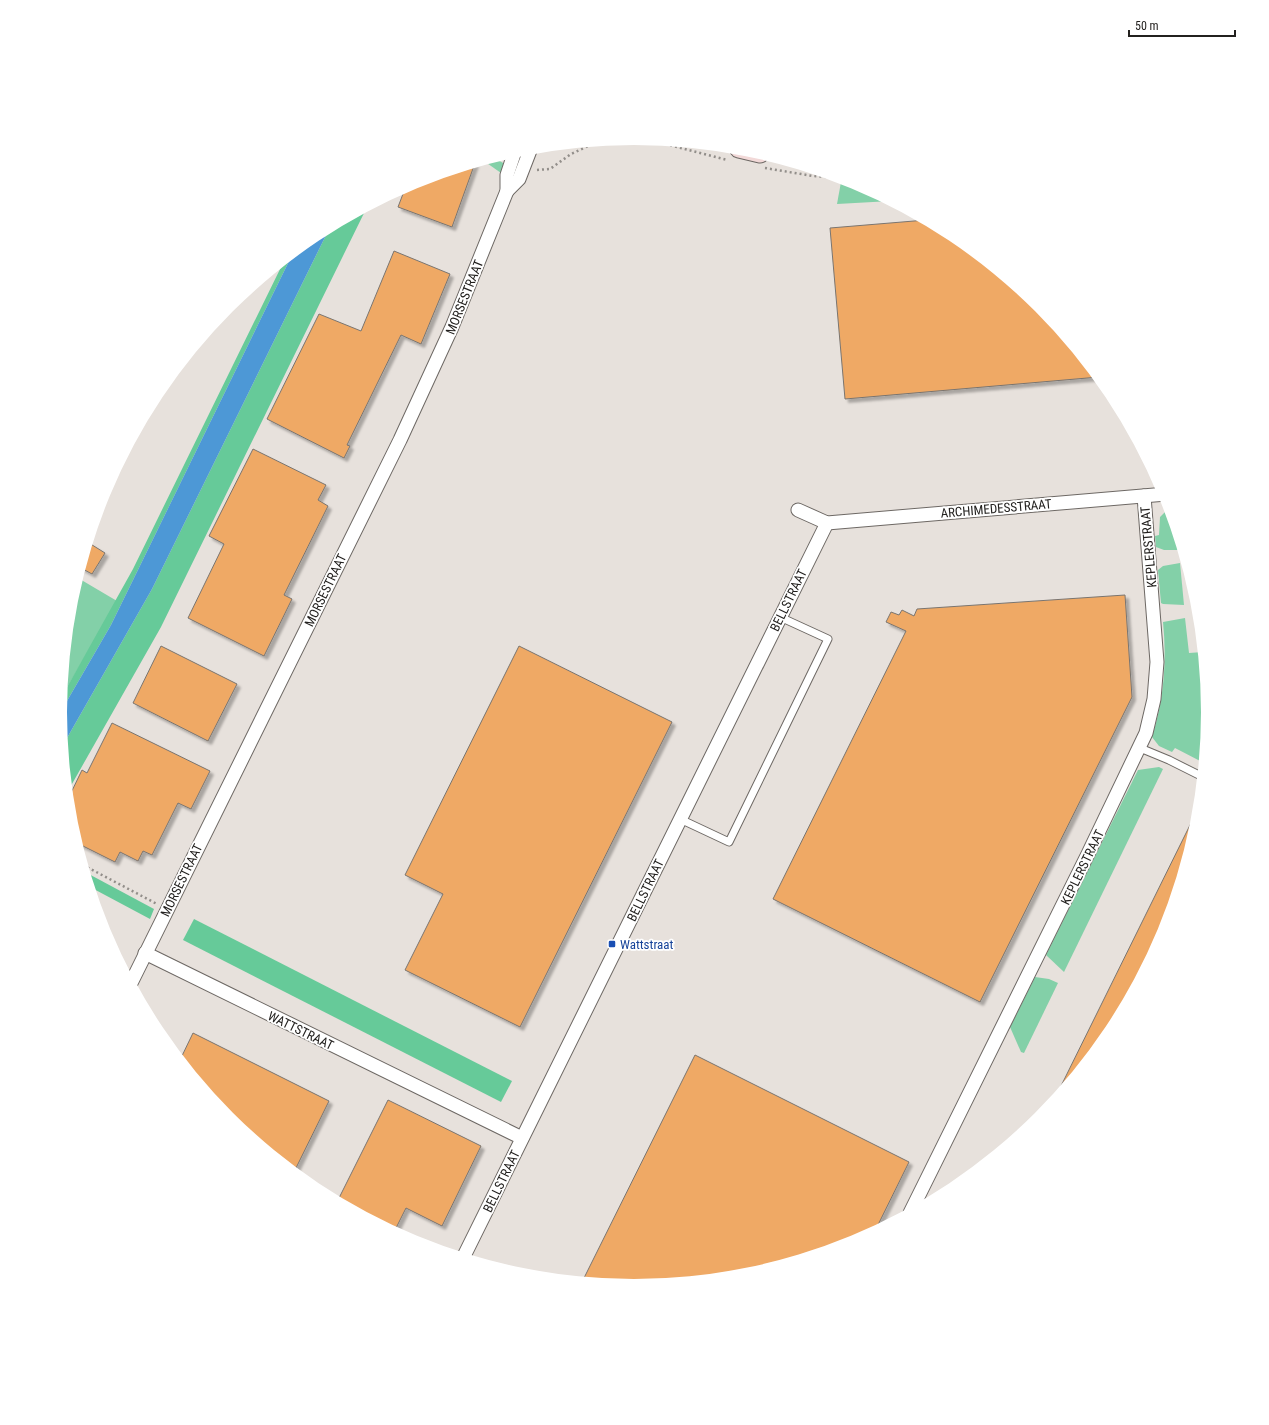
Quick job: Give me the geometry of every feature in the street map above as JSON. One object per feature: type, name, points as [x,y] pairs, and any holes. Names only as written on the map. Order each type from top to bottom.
[{"type":"street","name":"MORSESTRAAT","points":[[507,191],[519,179],[528,155]]},
{"type":"street","name":"MORSESTRAAT","points":[[133,976],[400,440],[452,327],[507,191],[507,175],[512,159]]},
{"type":"street","name":"ARCHIMEDESSTRAAT","points":[[827,523],[1159,495]]},
{"type":"street","name":"KEPLERSTRAAT","points":[[913,1206],[1140,748],[1153,705],[1158,662],[1144,496]]},
{"type":"street","points":[[798,510],[827,523]]},
{"type":"street","name":"BELLSTRAAT","points":[[465,1254],[827,523]]},
{"type":"street","name":"WATTSTRAAT","points":[[145,953],[522,1138]]},
{"type":"lane","points":[[680,819],[729,842],[828,640],[780,617]]},
{"type":"lane","points":[[1140,748],[1198,775]]},
{"type":"path","points":[[524,167],[534,170],[550,169],[571,154],[586,147]]},
{"type":"path","points":[[89,868],[166,909]]},
{"type":"green space","points":[[500,161],[505,164],[501,173],[488,164]]},
{"type":"green space","points":[[841,184],[880,202],[837,204]]},
{"type":"green space","points":[[363,215],[161,627],[72,784],[68,737],[152,589],[325,237]]},
{"type":"green space","points":[[288,263],[111,625],[67,700],[68,686],[133,569],[280,270]]},
{"type":"green space","points":[[1165,512],[1178,550],[1164,550],[1156,547],[1155,536],[1159,535],[1160,517]]},
{"type":"green space","points":[[1180,563],[1184,605],[1163,604],[1161,603],[1158,570],[1163,566]]},
{"type":"green space","points":[[83,581],[117,601],[68,686],[72,638]]},
{"type":"green space","points":[[1185,618],[1189,653],[1199,652],[1202,712],[1200,761],[1175,748],[1172,752],[1159,746],[1152,737],[1164,680],[1165,652],[1163,622]]},
{"type":"green space","points":[[1159,767],[1163,769],[1064,972],[1046,955],[1138,770]]},
{"type":"green space","points":[[91,875],[154,909],[150,919],[95,890]]},
{"type":"green space","points":[[194,919],[512,1081],[501,1102],[183,940]]},
{"type":"green space","points":[[1035,977],[1049,979],[1058,983],[1024,1053],[1021,1052],[1010,1027]]},
{"type":"water","points":[[325,237],[152,589],[68,737],[67,700],[111,625],[288,263]]},
{"type":"building","points":[[473,169],[452,227],[398,207],[403,195],[417,188]]},
{"type":"building","points":[[918,221],[980,262],[1009,286],[1036,311],[1061,338],[1092,378],[845,399],[830,228]]},
{"type":"building","points":[[394,251],[450,274],[421,344],[401,335],[347,445],[350,446],[344,458],[267,419],[319,314],[361,331]]},
{"type":"building","points":[[253,449],[326,485],[318,500],[328,506],[284,595],[292,599],[264,656],[188,618],[224,544],[209,536]]},
{"type":"building","points":[[92,545],[105,553],[92,574],[85,570]]},
{"type":"building","points":[[1125,595],[1132,697],[980,1002],[773,899],[906,631],[886,622],[891,612],[899,615],[902,610],[914,616],[917,609]]},
{"type":"building","points":[[161,646],[237,684],[208,741],[133,703]]},
{"type":"building","points":[[519,646],[672,722],[520,1027],[405,970],[443,894],[405,875]]},
{"type":"building","points":[[112,723],[210,771],[191,809],[178,803],[152,855],[143,851],[138,861],[120,852],[115,862],[83,846],[72,790],[82,770],[87,773]]},
{"type":"building","points":[[1191,823],[1183,859],[1172,895],[1159,930],[1143,963],[1126,996],[1106,1028],[1085,1058],[1060,1088]]},
{"type":"building","points":[[193,1033],[329,1101],[296,1168],[260,1139],[233,1114],[182,1055]]},
{"type":"building","points":[[695,1055],[909,1162],[878,1224],[852,1237],[817,1250],[781,1261],[709,1275],[672,1279],[634,1280],[584,1278]]},
{"type":"building","points":[[388,1100],[481,1146],[442,1226],[406,1208],[396,1227],[340,1197]]},
{"type":"place","name":"Wattstraat","points":[[612,944]]}]
